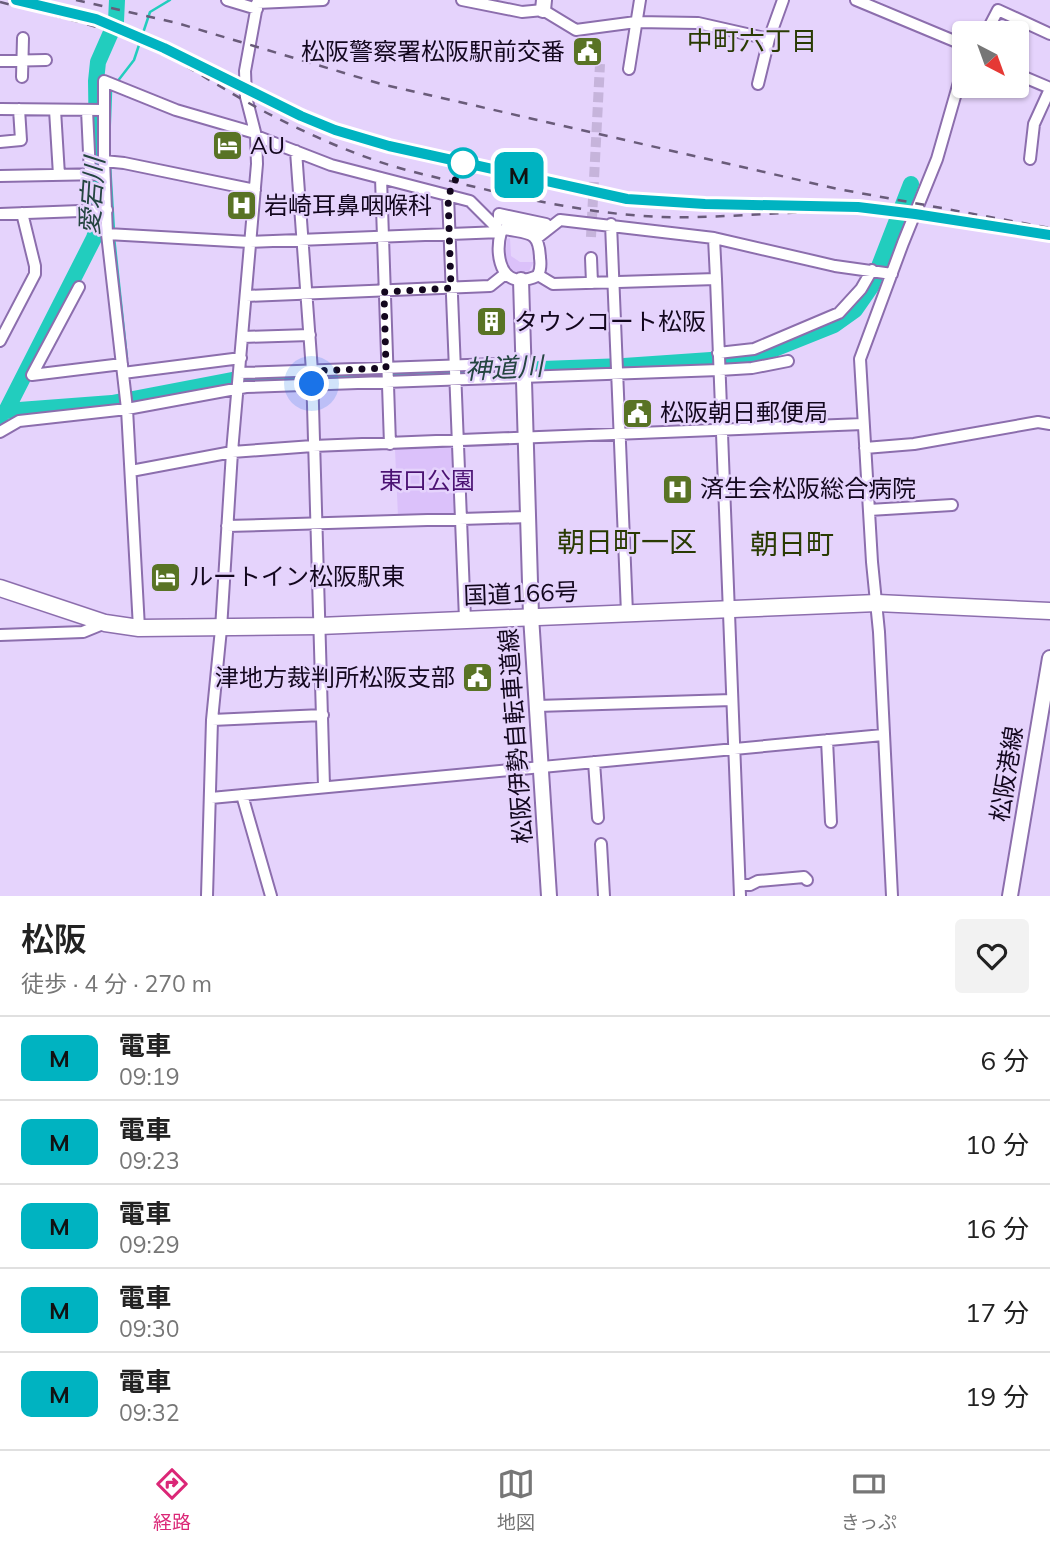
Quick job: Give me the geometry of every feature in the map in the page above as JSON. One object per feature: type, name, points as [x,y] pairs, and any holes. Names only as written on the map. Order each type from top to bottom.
[{"type":"highway","name":"国道166号","points":[[0,588],[105,623],[139,628],[319,626],[877,604],[1050,611]]},
{"type":"main road","name":"松阪伊勢自転車道線","points":[[520,280],[531,616],[549,896]]},
{"type":"main road","name":"松阪港線","points":[[1010,896],[1050,658]]},
{"type":"street","points":[[227,0],[257,4],[323,0]]},
{"type":"street","points":[[462,0],[522,12],[543,5],[576,30],[635,22],[698,23],[769,38]]},
{"type":"street","points":[[629,69],[640,0]]},
{"type":"street","points":[[758,84],[769,38],[783,0]]},
{"type":"street","points":[[856,0],[952,40]]},
{"type":"street","points":[[207,896],[212,720],[257,164],[255,135],[246,97],[245,71],[257,4]]},
{"type":"street","points":[[992,21],[999,5],[1050,34]]},
{"type":"street","points":[[22,77],[23,38]]},
{"type":"street","points":[[0,61],[46,60]]},
{"type":"street","points":[[1029,79],[1050,88],[1034,124],[1030,159]]},
{"type":"street","points":[[0,176],[97,174],[108,161],[103,110],[104,81],[176,110],[255,135],[331,165],[470,201],[501,232],[501,267],[505,274],[520,280],[535,278],[541,269],[537,239],[533,234],[505,229],[501,232],[250,242],[112,234]]},
{"type":"street","points":[[892,896],[877,604],[860,359],[937,159],[955,98]]},
{"type":"street","points":[[0,109],[103,110]]},
{"type":"street","points":[[0,142],[21,139],[19,109]]},
{"type":"street","points":[[55,110],[59,175]]},
{"type":"street","points":[[88,110],[97,174],[112,234],[125,371],[139,628]]},
{"type":"street","points":[[296,152],[312,371],[324,786]]},
{"type":"street","points":[[108,161],[255,190]]},
{"type":"street","points":[[381,178],[390,444]]},
{"type":"street","points":[[448,196],[465,619]]},
{"type":"street","points":[[0,214],[106,210]]},
{"type":"street","points":[[0,341],[35,274],[23,213]]},
{"type":"street","points":[[537,239],[560,220],[611,224],[714,238],[835,266],[892,274]]},
{"type":"street","points":[[611,224],[627,613]]},
{"type":"street","points":[[714,238],[740,890],[758,881],[804,877],[807,880]]},
{"type":"street","points":[[591,258],[592,283]]},
{"type":"street","points":[[239,374],[455,364],[523,370],[617,368],[719,361],[839,313],[861,289],[872,270]]},
{"type":"street","points":[[246,296],[490,286],[505,274]]},
{"type":"street","points":[[538,275],[552,284],[716,279]]},
{"type":"street","points":[[79,287],[32,375],[125,371],[241,358]]},
{"type":"street","points":[[243,337],[310,335]]},
{"type":"street","points":[[719,361],[752,368],[788,361]]},
{"type":"street","points":[[0,432],[19,421],[127,408],[238,387],[456,379],[523,370]]},
{"type":"street","points":[[865,448],[914,444],[1038,422],[1050,424]]},
{"type":"street","points":[[131,471],[232,452],[313,446],[863,424]]},
{"type":"street","points":[[869,510],[952,505]]},
{"type":"street","points":[[227,526],[529,517]]},
{"type":"street","points":[[0,635],[83,632],[105,623]]},
{"type":"street","points":[[537,706],[732,700]]},
{"type":"street","points":[[212,720],[323,715]]},
{"type":"street","points":[[211,798],[883,735]]},
{"type":"street","points":[[827,740],[831,822]]},
{"type":"street","points":[[594,762],[598,818]]},
{"type":"street","points":[[242,795],[271,896]]},
{"type":"street","points":[[601,844],[604,896]]},
{"type":"green space","points":[[510,238],[511,256],[520,262],[534,262],[529,271],[517,273],[509,267],[506,254],[507,239]]},
{"type":"green space","name":"東口公園","points":[[452,446],[456,450],[458,512],[453,516],[398,516],[395,449]]},
{"type":"waterway","name":"愛宕川","points":[[0,416],[6,411],[94,238],[98,223],[96,81],[98,62],[116,21],[117,0]]},
{"type":"waterway","points":[[117,82],[134,60],[150,12],[170,0]]},
{"type":"waterway","points":[[109,147],[111,91],[114,88]]},
{"type":"waterway","points":[[110,164],[114,231]]},
{"type":"waterway","name":"神道川","points":[[6,411],[112,403],[232,380],[624,366],[754,357],[834,325],[855,310],[871,287],[911,184]]},
{"type":"waterway","points":[[114,237],[127,359]]},
{"type":"tunnel","points":[[591,237],[600,64]]},
{"type":"railway","points":[[76,0],[177,23],[381,84],[838,189],[1050,228]]},
{"type":"railway","points":[[0,2],[82,23],[143,44],[267,113],[357,154],[395,167],[506,194],[600,212],[662,217],[810,212],[884,215],[1050,240]]},
{"type":"railway","points":[[237,85],[301,116],[362,139],[627,199],[772,205]]},
{"type":"train","name":"M","points":[[16,0],[96,19],[164,48],[301,116],[335,130],[389,146],[627,199],[705,204],[858,207],[1050,235]]},
{"type":"place","name":"松阪警察署松阪駅前交番","points":[[588,52]]},
{"type":"place","name":"AU","points":[[227,146]]},
{"type":"place","name":"岩崎耳鼻咽喉科","points":[[241,206]]},
{"type":"place","name":"タウンコート松阪","points":[[491,322]]},
{"type":"place","name":"松阪朝日郵便局","points":[[637,413]]},
{"type":"place","name":"済生会松阪総合病院","points":[[677,489]]},
{"type":"place","name":"ルートイン松阪駅東","points":[[166,577]]},
{"type":"place","name":"津地方裁判所松阪支部","points":[[478,678]]},
{"type":"district","name":"中町六丁目","points":[[752,41]]},
{"type":"district","name":"朝日町一区","points":[[627,542]]},
{"type":"district","name":"朝日町","points":[[792,544]]},
{"type":"route","points":[[312,384],[312,371],[386,368],[384,292],[451,288],[448,196],[463,163]]}]
